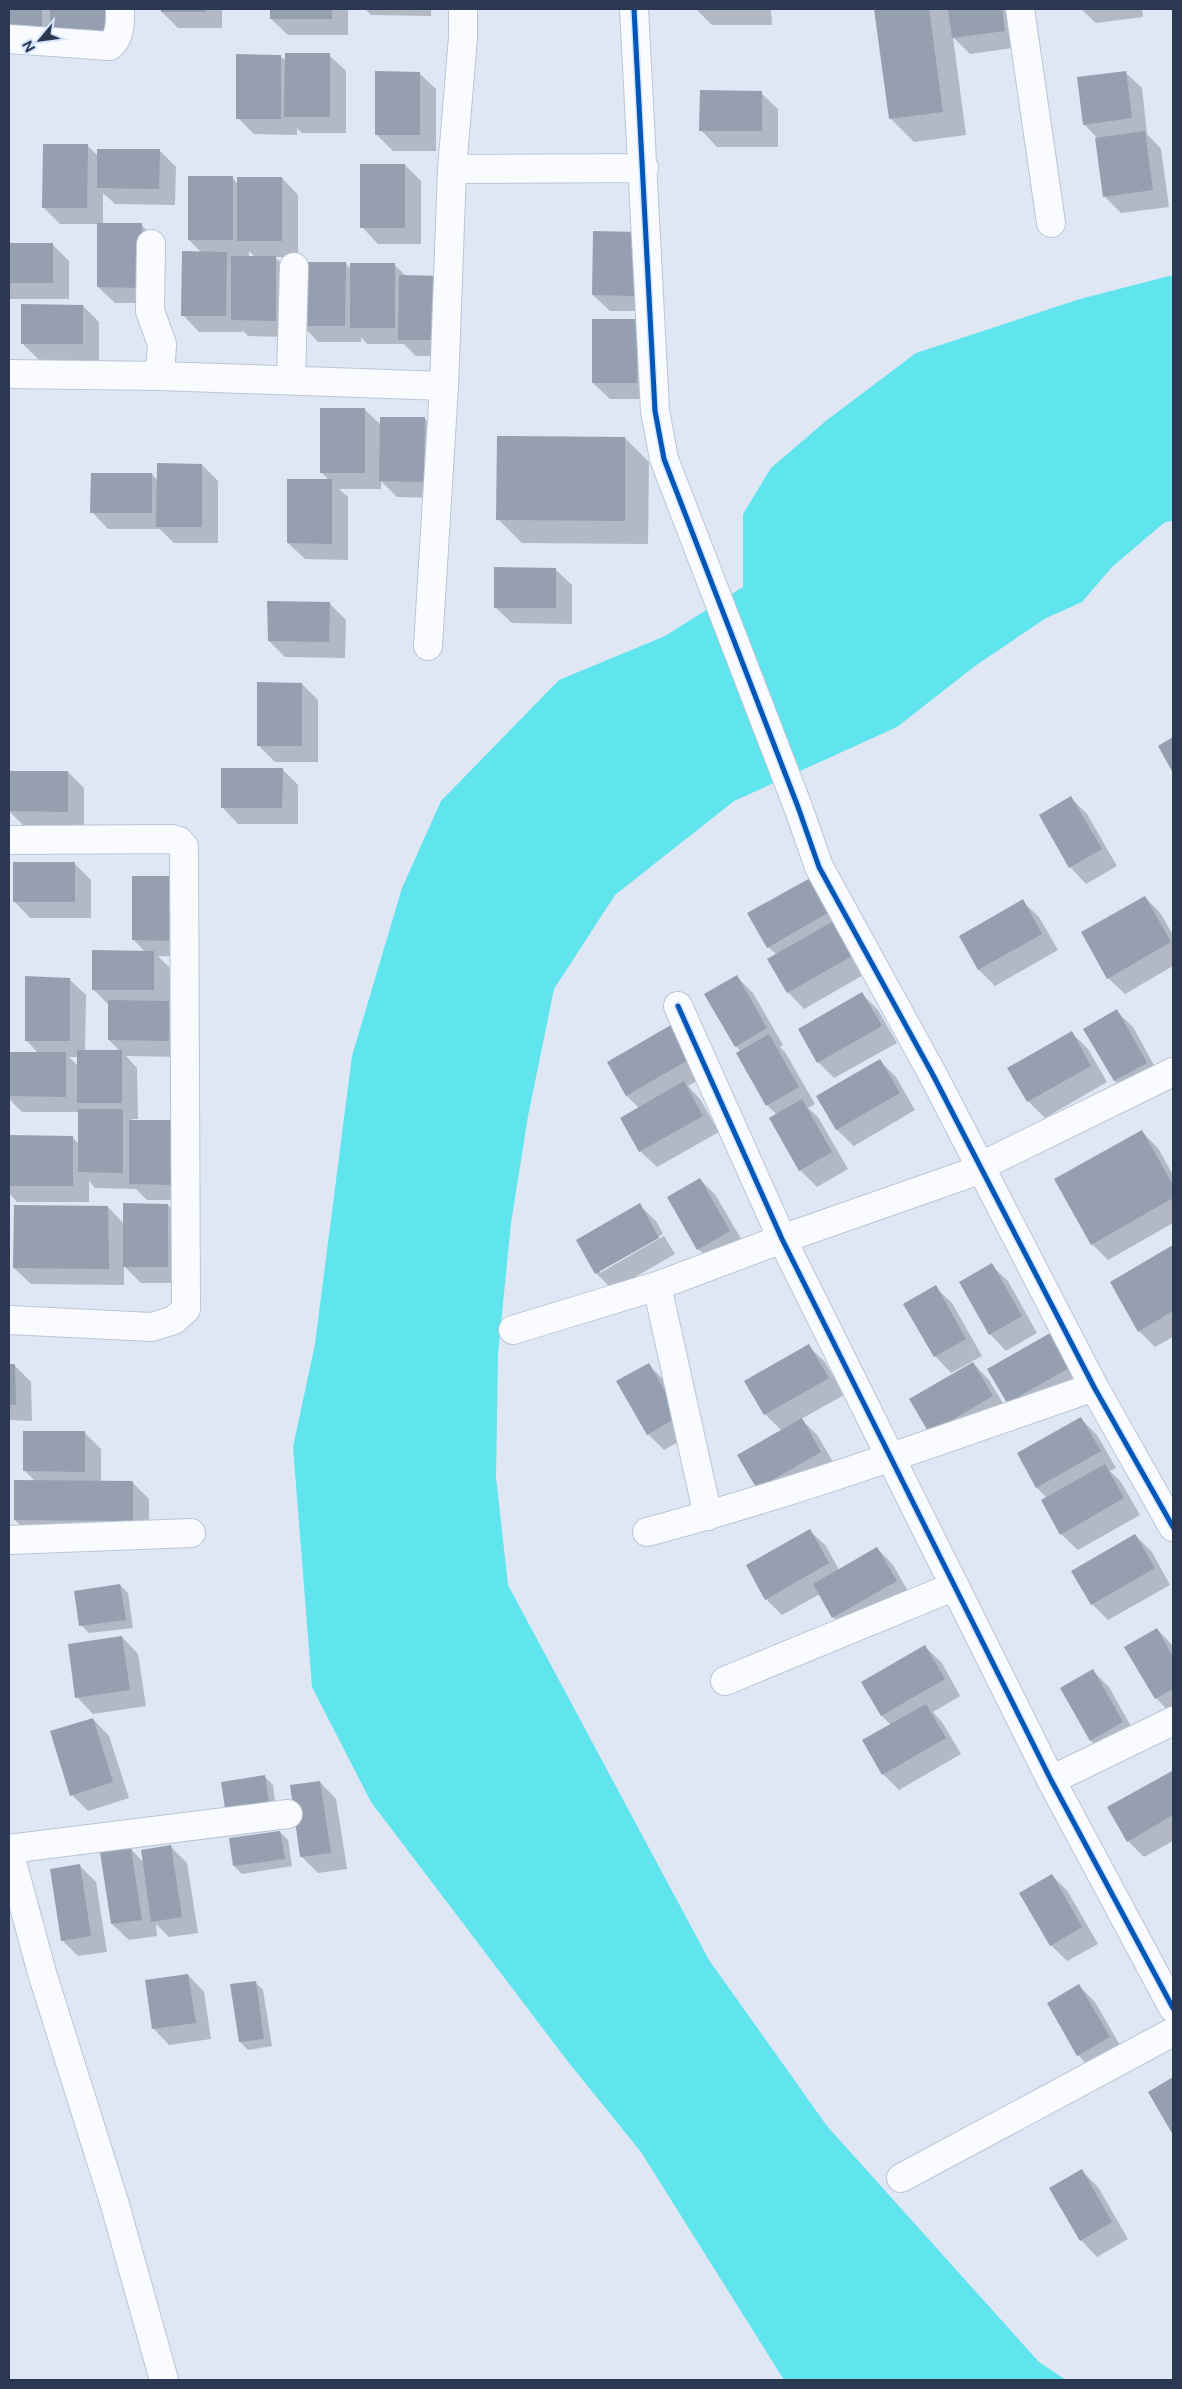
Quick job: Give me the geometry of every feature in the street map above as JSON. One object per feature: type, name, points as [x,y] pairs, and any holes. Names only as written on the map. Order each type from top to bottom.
[{"type":"street","points":[[9,40],[110,46],[116,39],[120,26],[120,9]]},
{"type":"street","points":[[428,646],[444,386],[452,169],[463,38],[463,9]]},
{"type":"street","points":[[634,9],[644,168],[655,411],[664,459],[798,807],[819,867],[982,1167],[1094,1387],[1173,1527]]},
{"type":"street","points":[[1020,9],[1051,222]]},
{"type":"street","points":[[452,169],[644,168]]},
{"type":"street","points":[[151,244],[150,311],[162,344],[160,376]]},
{"type":"street","points":[[291,380],[294,267]]},
{"type":"street","points":[[9,374],[160,376],[444,386]]},
{"type":"street","points":[[9,840],[172,839],[179,841],[184,847],[186,1309],[174,1320],[152,1326],[9,1320]]},
{"type":"street","points":[[678,1006],[782,1239],[1051,1780],[1173,2008]]},
{"type":"street","points":[[513,1330],[656,1286],[982,1167],[1173,1072]]},
{"type":"street","points":[[656,1286],[708,1516]]},
{"type":"street","points":[[647,1532],[708,1516],[891,1457],[1094,1387]]},
{"type":"street","points":[[9,1540],[190,1533]]},
{"type":"street","points":[[725,1681],[955,1586]]},
{"type":"street","points":[[1051,1780],[1173,1721]]},
{"type":"street","points":[[164,2380],[115,2205],[42,1973],[9,1850],[288,1814]]},
{"type":"street","points":[[901,2178],[1173,2032]]},
{"type":"water","points":[[1173,275],[1173,521],[1165,522],[1112,567],[1082,602],[1046,618],[975,666],[897,727],[734,801],[615,895],[554,989],[528,1116],[511,1223],[498,1354],[496,1477],[508,1585],[709,1960],[827,2126],[1039,2362],[1066,2380],[784,2380],[641,2152],[569,2063],[371,1802],[312,1687],[293,1447],[315,1344],[352,1056],[402,888],[441,801],[559,680],[665,636],[743,587],[743,514],[771,468],[827,420],[916,353],[1080,299]]},
{"type":"building","points":[[9,9],[42,9],[42,28],[9,27]]},
{"type":"building","points":[[50,9],[112,9],[112,31],[50,31]]},
{"type":"building","points":[[161,9],[206,9],[206,12],[161,12]]},
{"type":"building","points":[[270,9],[332,9],[332,19],[270,19]]},
{"type":"building","points":[[874,9],[929,9],[943,112],[889,119]]},
{"type":"building","points":[[948,9],[1002,9],[1005,31],[952,38]]},
{"type":"building","points":[[285,53],[330,53],[330,117],[284,117]]},
{"type":"building","points":[[236,54],[281,55],[281,119],[236,119]]},
{"type":"building","points":[[375,71],[420,72],[420,135],[375,135]]},
{"type":"building","points":[[1126,71],[1132,118],[1083,125],[1077,77]]},
{"type":"building","points":[[700,90],[762,91],[762,131],[699,131]]},
{"type":"building","points":[[1145,131],[1153,190],[1103,197],[1095,138]]},
{"type":"building","points":[[43,144],[88,144],[87,208],[42,208]]},
{"type":"building","points":[[97,149],[160,149],[159,189],[97,188]]},
{"type":"building","points":[[360,164],[405,164],[405,228],[360,228]]},
{"type":"building","points":[[188,176],[233,176],[233,240],[188,240]]},
{"type":"building","points":[[237,177],[282,177],[282,241],[237,241]]},
{"type":"building","points":[[97,223],[142,223],[142,288],[97,287]]},
{"type":"building","points":[[593,231],[638,232],[637,296],[592,295]]},
{"type":"building","points":[[9,243],[53,243],[53,283],[9,283]]},
{"type":"building","points":[[182,251],[227,252],[226,316],[181,316]]},
{"type":"building","points":[[231,256],[276,256],[276,321],[231,320]]},
{"type":"building","points":[[301,262],[346,262],[345,326],[301,326]]},
{"type":"building","points":[[350,263],[395,263],[395,328],[350,328]]},
{"type":"building","points":[[399,275],[444,276],[444,340],[398,340]]},
{"type":"building","points":[[21,304],[83,305],[83,344],[21,344]]},
{"type":"building","points":[[592,319],[637,319],[637,383],[592,383]]},
{"type":"building","points":[[320,408],[365,408],[365,473],[320,473]]},
{"type":"building","points":[[380,417],[425,417],[424,482],[379,481]]},
{"type":"building","points":[[497,436],[625,437],[625,521],[496,520]]},
{"type":"building","points":[[157,463],[202,464],[202,527],[156,527]]},
{"type":"building","points":[[91,473],[152,473],[152,513],[90,513]]},
{"type":"building","points":[[287,479],[332,479],[332,544],[287,543]]},
{"type":"building","points":[[494,567],[556,568],[556,608],[494,608]]},
{"type":"building","points":[[267,601],[330,602],[329,642],[268,641]]},
{"type":"building","points":[[257,682],[302,683],[302,746],[257,746]]},
{"type":"building","points":[[1173,737],[1173,773],[1158,746]]},
{"type":"building","points":[[221,768],[283,768],[282,808],[221,808]]},
{"type":"building","points":[[9,771],[68,771],[68,812],[9,811]]},
{"type":"building","points":[[1071,796],[1102,849],[1069,868],[1039,815]]},
{"type":"building","points":[[13,862],[75,862],[75,902],[13,902]]},
{"type":"building","points":[[132,876],[177,876],[177,941],[132,940]]},
{"type":"building","points":[[812,877],[831,911],[767,948],[747,913]]},
{"type":"building","points":[[1145,896],[1171,942],[1107,979],[1081,932]]},
{"type":"building","points":[[1023,899],[1042,934],[978,970],[959,936]]},
{"type":"building","points":[[832,922],[852,956],[787,993],[767,959]]},
{"type":"building","points":[[92,950],[154,951],[154,990],[92,990]]},
{"type":"building","points":[[737,975],[767,1028],[735,1047],[704,994]]},
{"type":"building","points":[[25,976],[70,978],[70,1041],[25,1041]]},
{"type":"building","points":[[862,992],[882,1026],[817,1063],[798,1029]]},
{"type":"building","points":[[108,1000],[169,1001],[169,1041],[108,1040]]},
{"type":"building","points":[[1117,1009],[1147,1063],[1114,1081],[1083,1029]]},
{"type":"building","points":[[671,1025],[690,1059],[626,1096],[607,1062]]},
{"type":"building","points":[[1072,1031],[1091,1066],[1027,1102],[1007,1068]]},
{"type":"building","points":[[769,1034],[799,1087],[766,1106],[736,1053]]},
{"type":"building","points":[[77,1050],[122,1050],[122,1103],[77,1103]]},
{"type":"building","points":[[9,1052],[66,1052],[66,1097],[9,1096]]},
{"type":"building","points":[[880,1059],[900,1093],[836,1130],[816,1096]]},
{"type":"building","points":[[684,1081],[703,1116],[639,1152],[620,1118]]},
{"type":"building","points":[[802,1099],[832,1152],[799,1171],[769,1118]]},
{"type":"building","points":[[78,1109],[123,1109],[123,1173],[78,1172]]},
{"type":"building","points":[[129,1120],[174,1120],[174,1185],[129,1184]]},
{"type":"building","points":[[1142,1130],[1173,1185],[1173,1198],[1091,1245],[1054,1179]]},
{"type":"building","points":[[9,1135],[73,1136],[73,1186],[9,1186]]},
{"type":"building","points":[[700,1178],[730,1231],[697,1250],[667,1197]]},
{"type":"building","points":[[123,1203],[168,1204],[168,1267],[123,1267]]},
{"type":"building","points":[[640,1203],[659,1238],[595,1274],[576,1240]]},
{"type":"building","points":[[14,1205],[108,1206],[109,1269],[13,1268]]},
{"type":"building","points":[[1173,1245],[1173,1311],[1138,1332],[1110,1282]]},
{"type":"building","points":[[992,1263],[1022,1316],[989,1335],[959,1282]]},
{"type":"building","points":[[936,1285],[966,1339],[934,1357],[903,1304]]},
{"type":"building","points":[[1052,1332],[1071,1367],[1007,1403],[987,1369]]},
{"type":"building","points":[[809,1344],[829,1378],[764,1415],[744,1381]]},
{"type":"building","points":[[973,1362],[993,1396],[929,1433],[909,1399]]},
{"type":"building","points":[[649,1363],[679,1416],[647,1435],[616,1381]]},
{"type":"building","points":[[9,1364],[15,1364],[16,1405],[9,1405]]},
{"type":"building","points":[[1081,1417],[1101,1451],[1036,1488],[1017,1453]]},
{"type":"building","points":[[802,1418],[821,1452],[757,1489],[737,1455]]},
{"type":"building","points":[[23,1431],[85,1431],[85,1472],[23,1471]]},
{"type":"building","points":[[1105,1464],[1124,1498],[1060,1535],[1041,1500]]},
{"type":"building","points":[[14,1480],[133,1481],[133,1521],[14,1520]]},
{"type":"building","points":[[810,1529],[829,1563],[765,1600],[746,1565]]},
{"type":"building","points":[[1135,1534],[1155,1568],[1091,1605],[1071,1571]]},
{"type":"building","points":[[877,1547],[897,1581],[832,1618],[813,1584]]},
{"type":"building","points":[[120,1584],[126,1620],[79,1626],[74,1591]]},
{"type":"building","points":[[1157,1628],[1173,1657],[1173,1689],[1155,1699],[1124,1647]]},
{"type":"building","points":[[122,1636],[130,1690],[75,1698],[68,1644]]},
{"type":"building","points":[[925,1645],[945,1679],[881,1716],[861,1682]]},
{"type":"building","points":[[1093,1669],[1123,1722],[1090,1741],[1060,1688]]},
{"type":"building","points":[[926,1704],[946,1738],[882,1775],[862,1740]]},
{"type":"building","points":[[93,1718],[113,1782],[70,1796],[50,1731]]},
{"type":"building","points":[[1172,1771],[1173,1815],[1127,1842],[1107,1807]]},
{"type":"building","points":[[265,1775],[269,1802],[225,1808],[221,1782]]},
{"type":"building","points":[[320,1781],[331,1853],[300,1857],[290,1785]]},
{"type":"building","points":[[280,1831],[285,1859],[233,1866],[229,1838]]},
{"type":"building","points":[[171,1845],[182,1917],[151,1922],[141,1850]]},
{"type":"building","points":[[131,1848],[142,1920],[111,1924],[100,1852]]},
{"type":"building","points":[[80,1864],[91,1936],[61,1941],[50,1869]]},
{"type":"building","points":[[1052,1874],[1082,1927],[1050,1946],[1019,1893]]},
{"type":"building","points":[[188,1974],[196,2023],[152,2029],[145,1980]]},
{"type":"building","points":[[256,1981],[264,2039],[239,2042],[230,1984]]},
{"type":"building","points":[[1079,1984],[1110,2037],[1077,2056],[1047,2003]]},
{"type":"building","points":[[1173,2077],[1173,2135],[1148,2092]]},
{"type":"building","points":[[1082,2169],[1112,2222],[1080,2241],[1049,2188]]},
{"type":"cycle path","points":[[634,9],[655,411],[664,459],[798,807],[819,867],[933,1075],[1094,1387],[1173,1527]]},
{"type":"cycle path","points":[[678,1006],[782,1239],[1051,1780],[1173,2008]]}]
